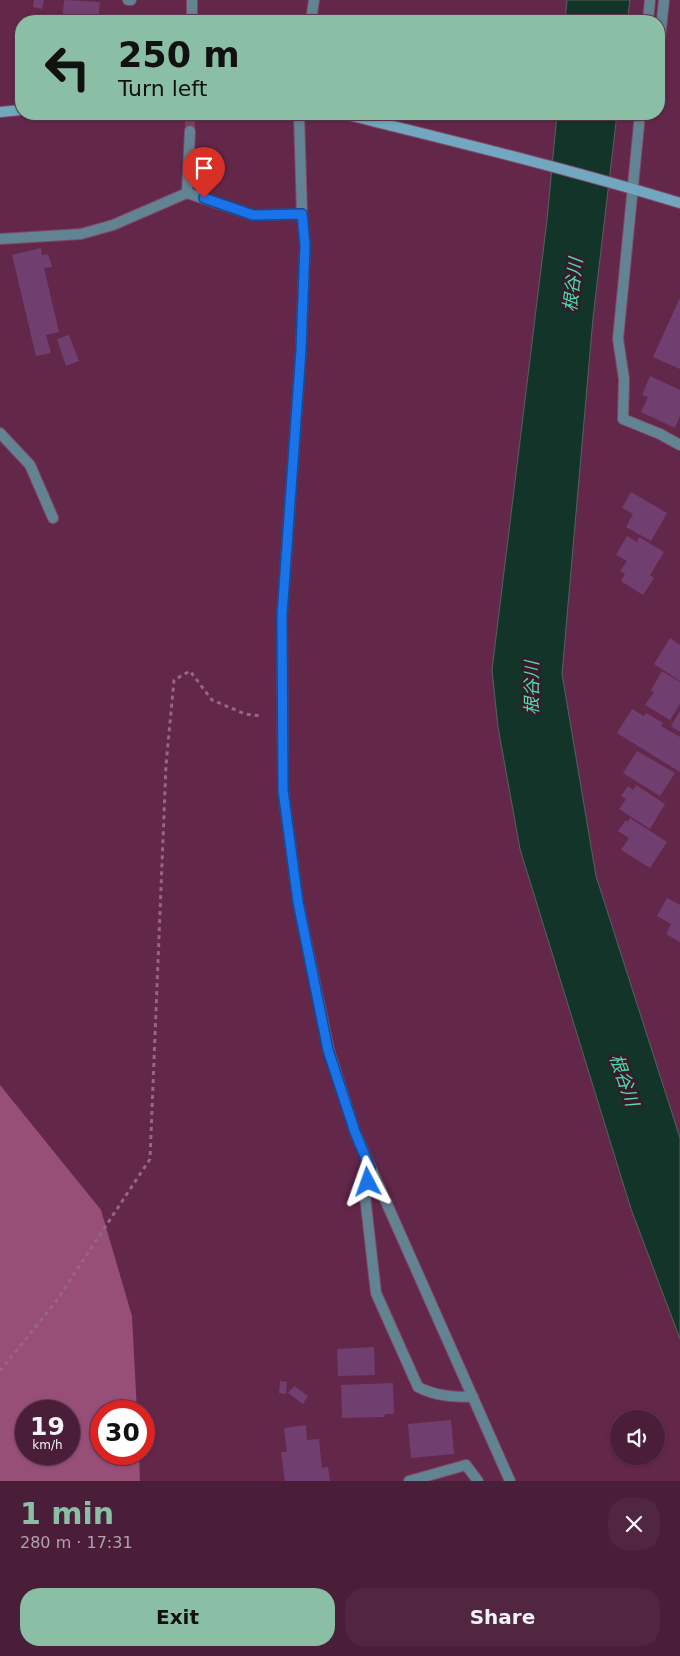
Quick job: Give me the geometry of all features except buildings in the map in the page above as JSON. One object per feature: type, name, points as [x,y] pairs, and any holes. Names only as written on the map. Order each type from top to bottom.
[{"type":"street","points":[[192,0],[192,15]]},
{"type":"street","points":[[312,15],[314,0]]},
{"type":"street","points":[[649,15],[650,0]]},
{"type":"street","points":[[662,15],[664,0]]},
{"type":"street","points":[[0,112],[15,111]]},
{"type":"street","points":[[299,120],[302,214],[305,245],[301,350],[282,615],[283,790],[298,902],[328,1050],[355,1132],[510,1481]]},
{"type":"street","points":[[368,120],[613,183],[680,203]]},
{"type":"street","points":[[640,120],[618,339],[624,379],[623,419],[660,434],[680,445]]},
{"type":"street","points":[[187,193],[190,131]]},
{"type":"street","points":[[0,239],[81,234],[114,225],[187,193],[253,215],[302,214]]},
{"type":"street","points":[[0,434],[30,465],[53,518]]},
{"type":"street","points":[[370,1168],[365,1196],[376,1292],[418,1387],[428,1392],[442,1395],[472,1397]]},
{"type":"street","points":[[409,1481],[466,1465],[478,1481]]},
{"type":"path","points":[[0,1371],[57,1300],[150,1159],[166,765],[174,680],[190,671],[212,700],[245,714],[262,716]]},
{"type":"shaded area","points":[[0,1085],[101,1210],[132,1316],[136,1400],[90,1400],[90,1465],[139,1465],[140,1481],[0,1481]]},
{"type":"water","points":[[567,0],[630,0],[628,15],[566,15]]},
{"type":"water","name":"根谷川","points":[[556,120],[616,120],[593,318],[562,674],[596,876],[680,1138],[680,1339],[631,1209],[520,849],[498,727],[492,670],[547,220]]},
{"type":"tunnel","points":[[190,120],[190,131]]},
{"type":"route","points":[[204,198],[253,215],[302,214],[305,245],[304,294],[294,462],[282,615],[283,790],[298,902],[328,1050],[355,1132],[370,1168],[368,1182]]}]
